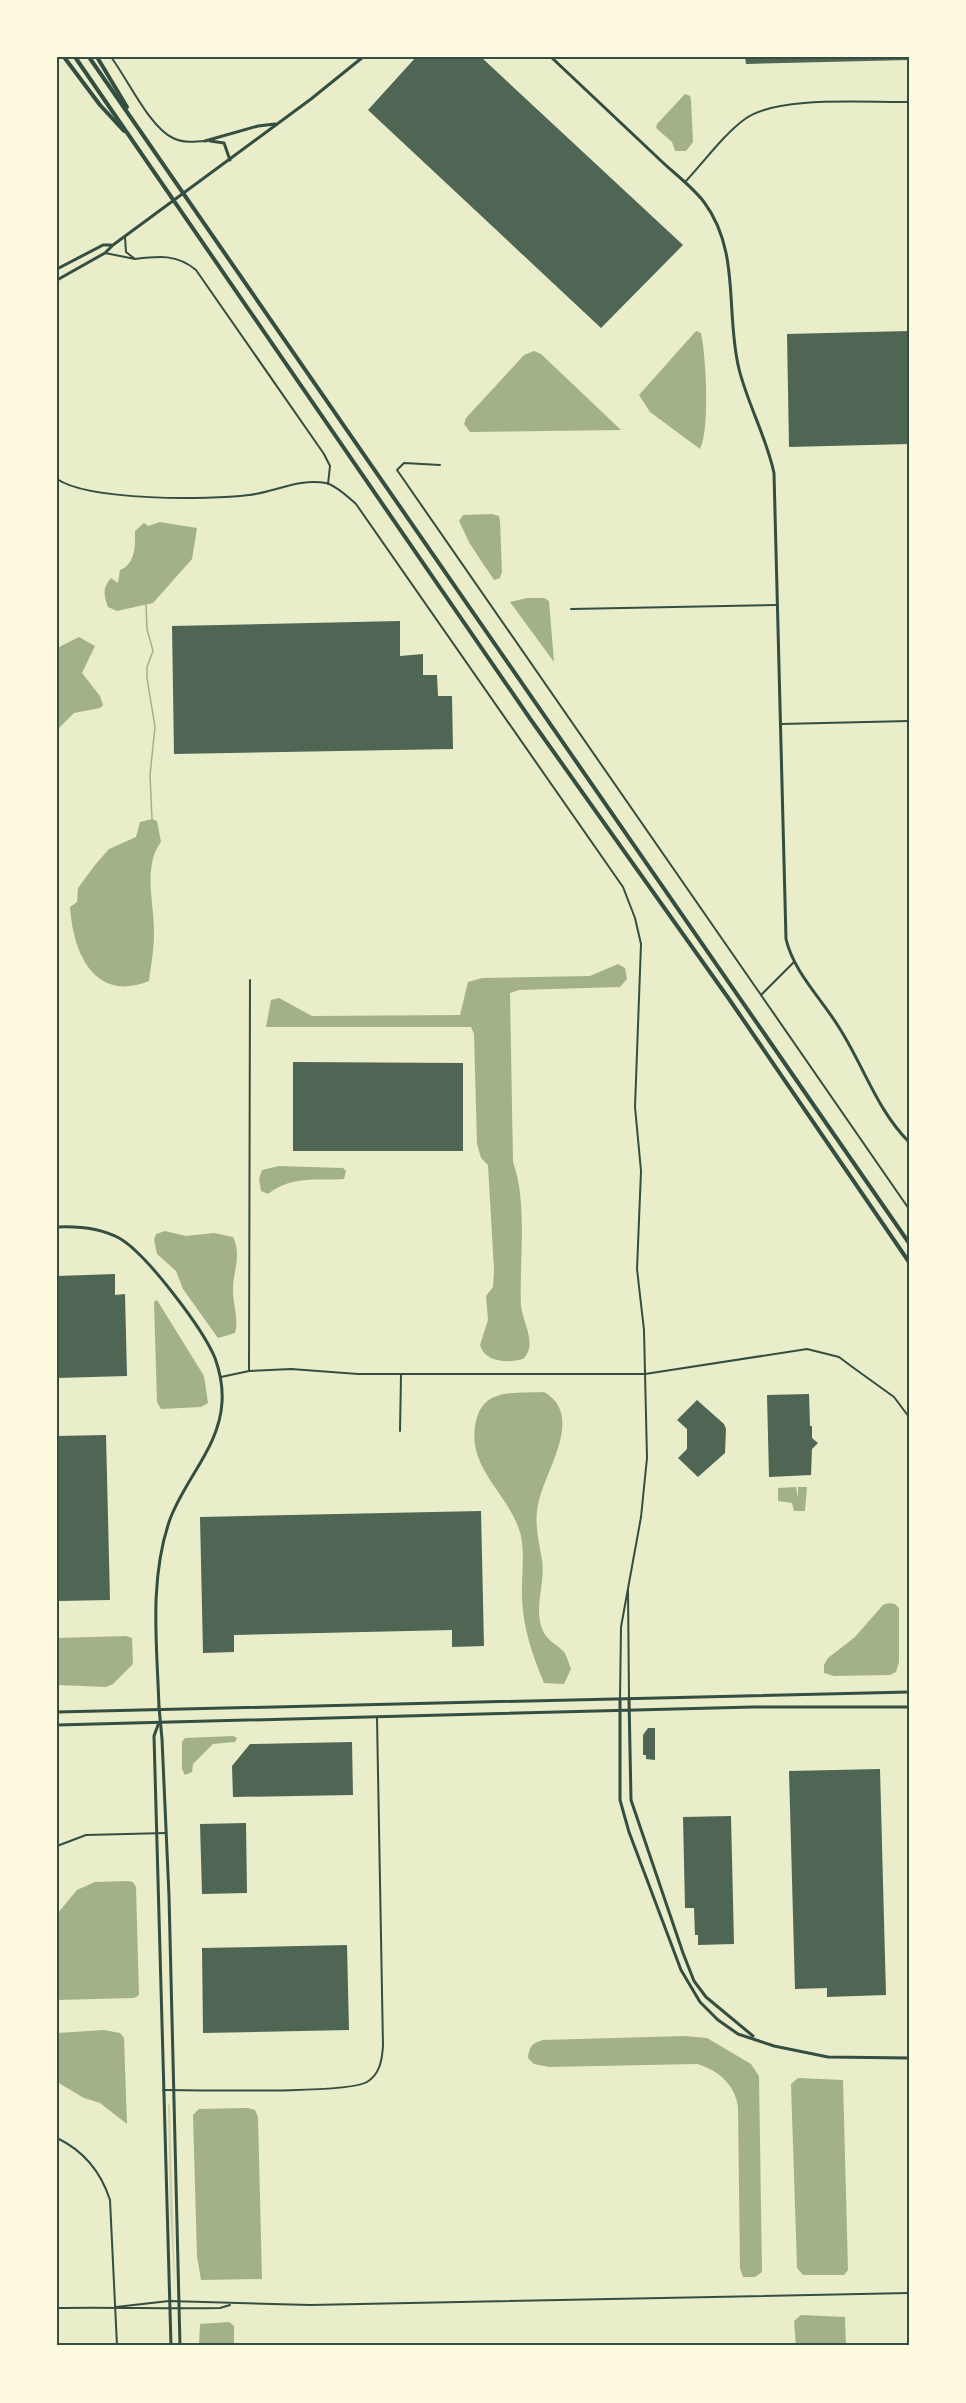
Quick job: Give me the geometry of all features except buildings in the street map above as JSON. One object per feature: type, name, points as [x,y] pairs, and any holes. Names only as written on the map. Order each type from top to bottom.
[{"type":"highway","points":[[64,57],[100,105],[136,143]]},
{"type":"highway","points":[[75,57],[531,720],[735,1008],[909,1262]]},
{"type":"highway","points":[[89,57],[909,1243]]},
{"type":"highway","points":[[97,57],[144,136]]},
{"type":"main road","points":[[57,280],[105,253],[113,244],[201,182],[363,57]]},
{"type":"main road","points":[[551,57],[703,201],[721,232],[727,249],[738,367],[745,391],[768,445],[774,473],[786,939],[794,962],[839,1027],[876,1098],[909,1142]]},
{"type":"main road","points":[[205,141],[277,123]]},
{"type":"main road","points":[[205,141],[224,143],[230,160]]},
{"type":"main road","points":[[57,269],[103,245],[113,244]]},
{"type":"main road","points":[[57,1227],[99,1230],[136,1249],[151,1265],[205,1340],[214,1356],[220,1377],[222,1403],[220,1421],[174,1510],[158,1563],[155,1589],[159,1722],[162,1737],[166,1833],[180,2346]]},
{"type":"main road","points":[[57,1712],[159,1707],[909,1692]]},
{"type":"main road","points":[[620,1699],[620,1800],[629,1832],[681,1970],[700,2002],[718,2020],[738,2034],[754,2037],[774,2046],[809,2054],[909,2058]]},
{"type":"main road","points":[[629,1699],[630,1800],[683,1953],[694,1981],[706,1997],[754,2037]]},
{"type":"main road","points":[[57,1725],[629,1710],[909,1707]]},
{"type":"main road","points":[[159,1722],[154,1737],[171,2346]]},
{"type":"street","points":[[111,57],[156,125],[167,135],[188,142],[205,141]]},
{"type":"street","points":[[685,182],[744,120],[758,111],[789,104],[909,102]]},
{"type":"street","points":[[125,236],[126,252],[135,259]]},
{"type":"street","points":[[105,253],[135,259],[170,256],[183,260],[196,270],[324,454],[330,466],[328,484]]},
{"type":"street","points":[[440,465],[404,463],[398,471],[909,1209]]},
{"type":"street","points":[[57,479],[77,489],[165,497],[249,495],[304,482],[328,484],[356,504],[623,887],[635,918],[642,971],[635,1051],[635,1124],[641,1190],[637,1269],[644,1330],[646,1479],[621,1627],[620,1699]]},
{"type":"street","points":[[571,609],[777,605]]},
{"type":"street","points":[[781,724],[909,721]]},
{"type":"street","points":[[760,995],[794,962]]},
{"type":"street","points":[[249,980],[249,1371]]},
{"type":"street","points":[[220,1377],[249,1371],[311,1369],[348,1374],[645,1374],[807,1349],[839,1358],[851,1365],[894,1397],[909,1417]]},
{"type":"street","points":[[400,1431],[401,1374]]},
{"type":"street","points":[[628,1587],[629,1699]]},
{"type":"street","points":[[164,2090],[333,2088],[366,2083],[376,2074],[382,2061],[383,2046],[377,1718]]},
{"type":"street","points":[[57,1846],[86,1835],[166,1833]]},
{"type":"street","points":[[57,2138],[76,2149],[88,2160],[107,2190],[113,2221],[117,2346]]},
{"type":"street","points":[[57,2308],[116,2307],[169,2301],[220,2301],[232,2304],[601,2300],[909,2293]]},
{"type":"street","points":[[116,2307],[141,2310],[220,2308],[232,2304]]},
{"type":"shaded area","points":[[685,94],[690,96],[691,100],[693,142],[686,151],[675,151],[672,142],[656,128],[657,124]]},
{"type":"shaded area","points":[[696,331],[701,333],[706,392],[705,425],[700,449],[650,412],[639,395]]},
{"type":"shaded area","points":[[534,351],[541,354],[621,430],[470,432],[464,424],[466,418],[524,355]]},
{"type":"shaded area","points":[[492,514],[499,516],[500,521],[502,572],[500,578],[494,580],[470,544],[459,521],[463,515]]},
{"type":"shaded area","points":[[160,522],[197,528],[192,559],[153,603],[117,611],[108,607],[105,595],[106,585],[111,578],[118,583],[120,570],[132,559],[135,531],[144,523],[148,526]]},
{"type":"shaded area","points":[[527,598],[544,598],[549,601],[554,662],[510,602]]},
{"type":"shaded area","points":[[79,637],[95,646],[82,673],[100,696],[103,705],[100,708],[74,713],[57,730],[57,648]]},
{"type":"shaded area","points":[[152,819],[157,821],[161,842],[152,863],[154,934],[149,981],[130,986],[114,985],[101,980],[90,970],[82,957],[72,925],[70,907],[77,902],[78,888],[109,849],[136,837],[140,822]]},
{"type":"shaded area","points":[[618,964],[625,968],[627,979],[620,987],[519,990],[510,993],[513,1162],[518,1178],[522,1214],[521,1306],[529,1347],[523,1359],[498,1360],[487,1355],[480,1345],[488,1320],[486,1296],[493,1287],[494,1270],[488,1165],[481,1158],[477,1144],[474,1034],[471,1027],[266,1027],[271,1000],[279,998],[312,1016],[460,1015],[468,982],[482,978],[590,976]]},
{"type":"shaded area","points":[[279,1166],[343,1168],[346,1171],[344,1179],[295,1181],[268,1194],[261,1191],[259,1179],[262,1170]]},
{"type":"shaded area","points":[[165,1231],[186,1236],[214,1233],[233,1237],[237,1250],[233,1283],[235,1333],[218,1338],[183,1289],[176,1271],[157,1254],[154,1240],[156,1234]]},
{"type":"shaded area","points":[[157,1300],[204,1376],[208,1403],[201,1407],[161,1409],[157,1402],[154,1302]]},
{"type":"shaded area","points":[[544,1392],[556,1402],[562,1415],[562,1429],[537,1512],[537,1533],[543,1569],[539,1615],[544,1633],[564,1652],[568,1660],[571,1669],[564,1684],[544,1683],[536,1663],[526,1631],[523,1610],[521,1536],[516,1521],[483,1467],[474,1438],[478,1414],[490,1399],[506,1394]]},
{"type":"shaded area","points":[[796,1487],[798,1498],[798,1487],[807,1487],[805,1511],[794,1511],[792,1503],[778,1501],[778,1488]]},
{"type":"shaded area","points":[[889,1603],[899,1608],[899,1662],[896,1672],[890,1675],[834,1676],[824,1673],[824,1665],[828,1658],[855,1637],[883,1605]]},
{"type":"shaded area","points":[[126,1636],[132,1638],[133,1664],[113,1684],[106,1687],[57,1685],[57,1638]]},
{"type":"shaded area","points":[[233,1736],[237,1738],[235,1742],[213,1744],[193,1764],[192,1772],[185,1775],[182,1769],[182,1742],[185,1738]]},
{"type":"shaded area","points":[[128,1881],[133,1882],[136,1887],[139,1995],[134,1998],[57,2000],[57,1914],[77,1890],[95,1882]]},
{"type":"shaded area","points":[[104,2030],[120,2033],[124,2038],[127,2124],[100,2103],[84,2098],[57,2082],[57,2033]]},
{"type":"shaded area","points":[[684,2036],[707,2038],[751,2064],[759,2076],[762,2272],[755,2277],[743,2277],[740,2268],[738,2108],[734,2093],[725,2080],[712,2070],[697,2064],[549,2067],[534,2064],[528,2058],[532,2046],[543,2040]]},
{"type":"shaded area","points":[[798,2078],[843,2080],[848,2270],[844,2275],[803,2275],[797,2268],[791,2084]]},
{"type":"shaded area","points":[[168,2104],[170,2105],[175,2291],[170,2213]]},
{"type":"shaded area","points":[[248,2108],[255,2110],[258,2117],[262,2279],[201,2280],[197,2256],[193,2115],[199,2109]]},
{"type":"shaded area","points":[[801,2315],[845,2317],[846,2346],[796,2346],[794,2321]]},
{"type":"shaded area","points":[[229,2322],[234,2326],[234,2346],[199,2346],[200,2324]]},
{"type":"waterway","points":[[146,605],[147,629],[153,651],[147,667],[155,727],[150,775],[152,819]]}]
